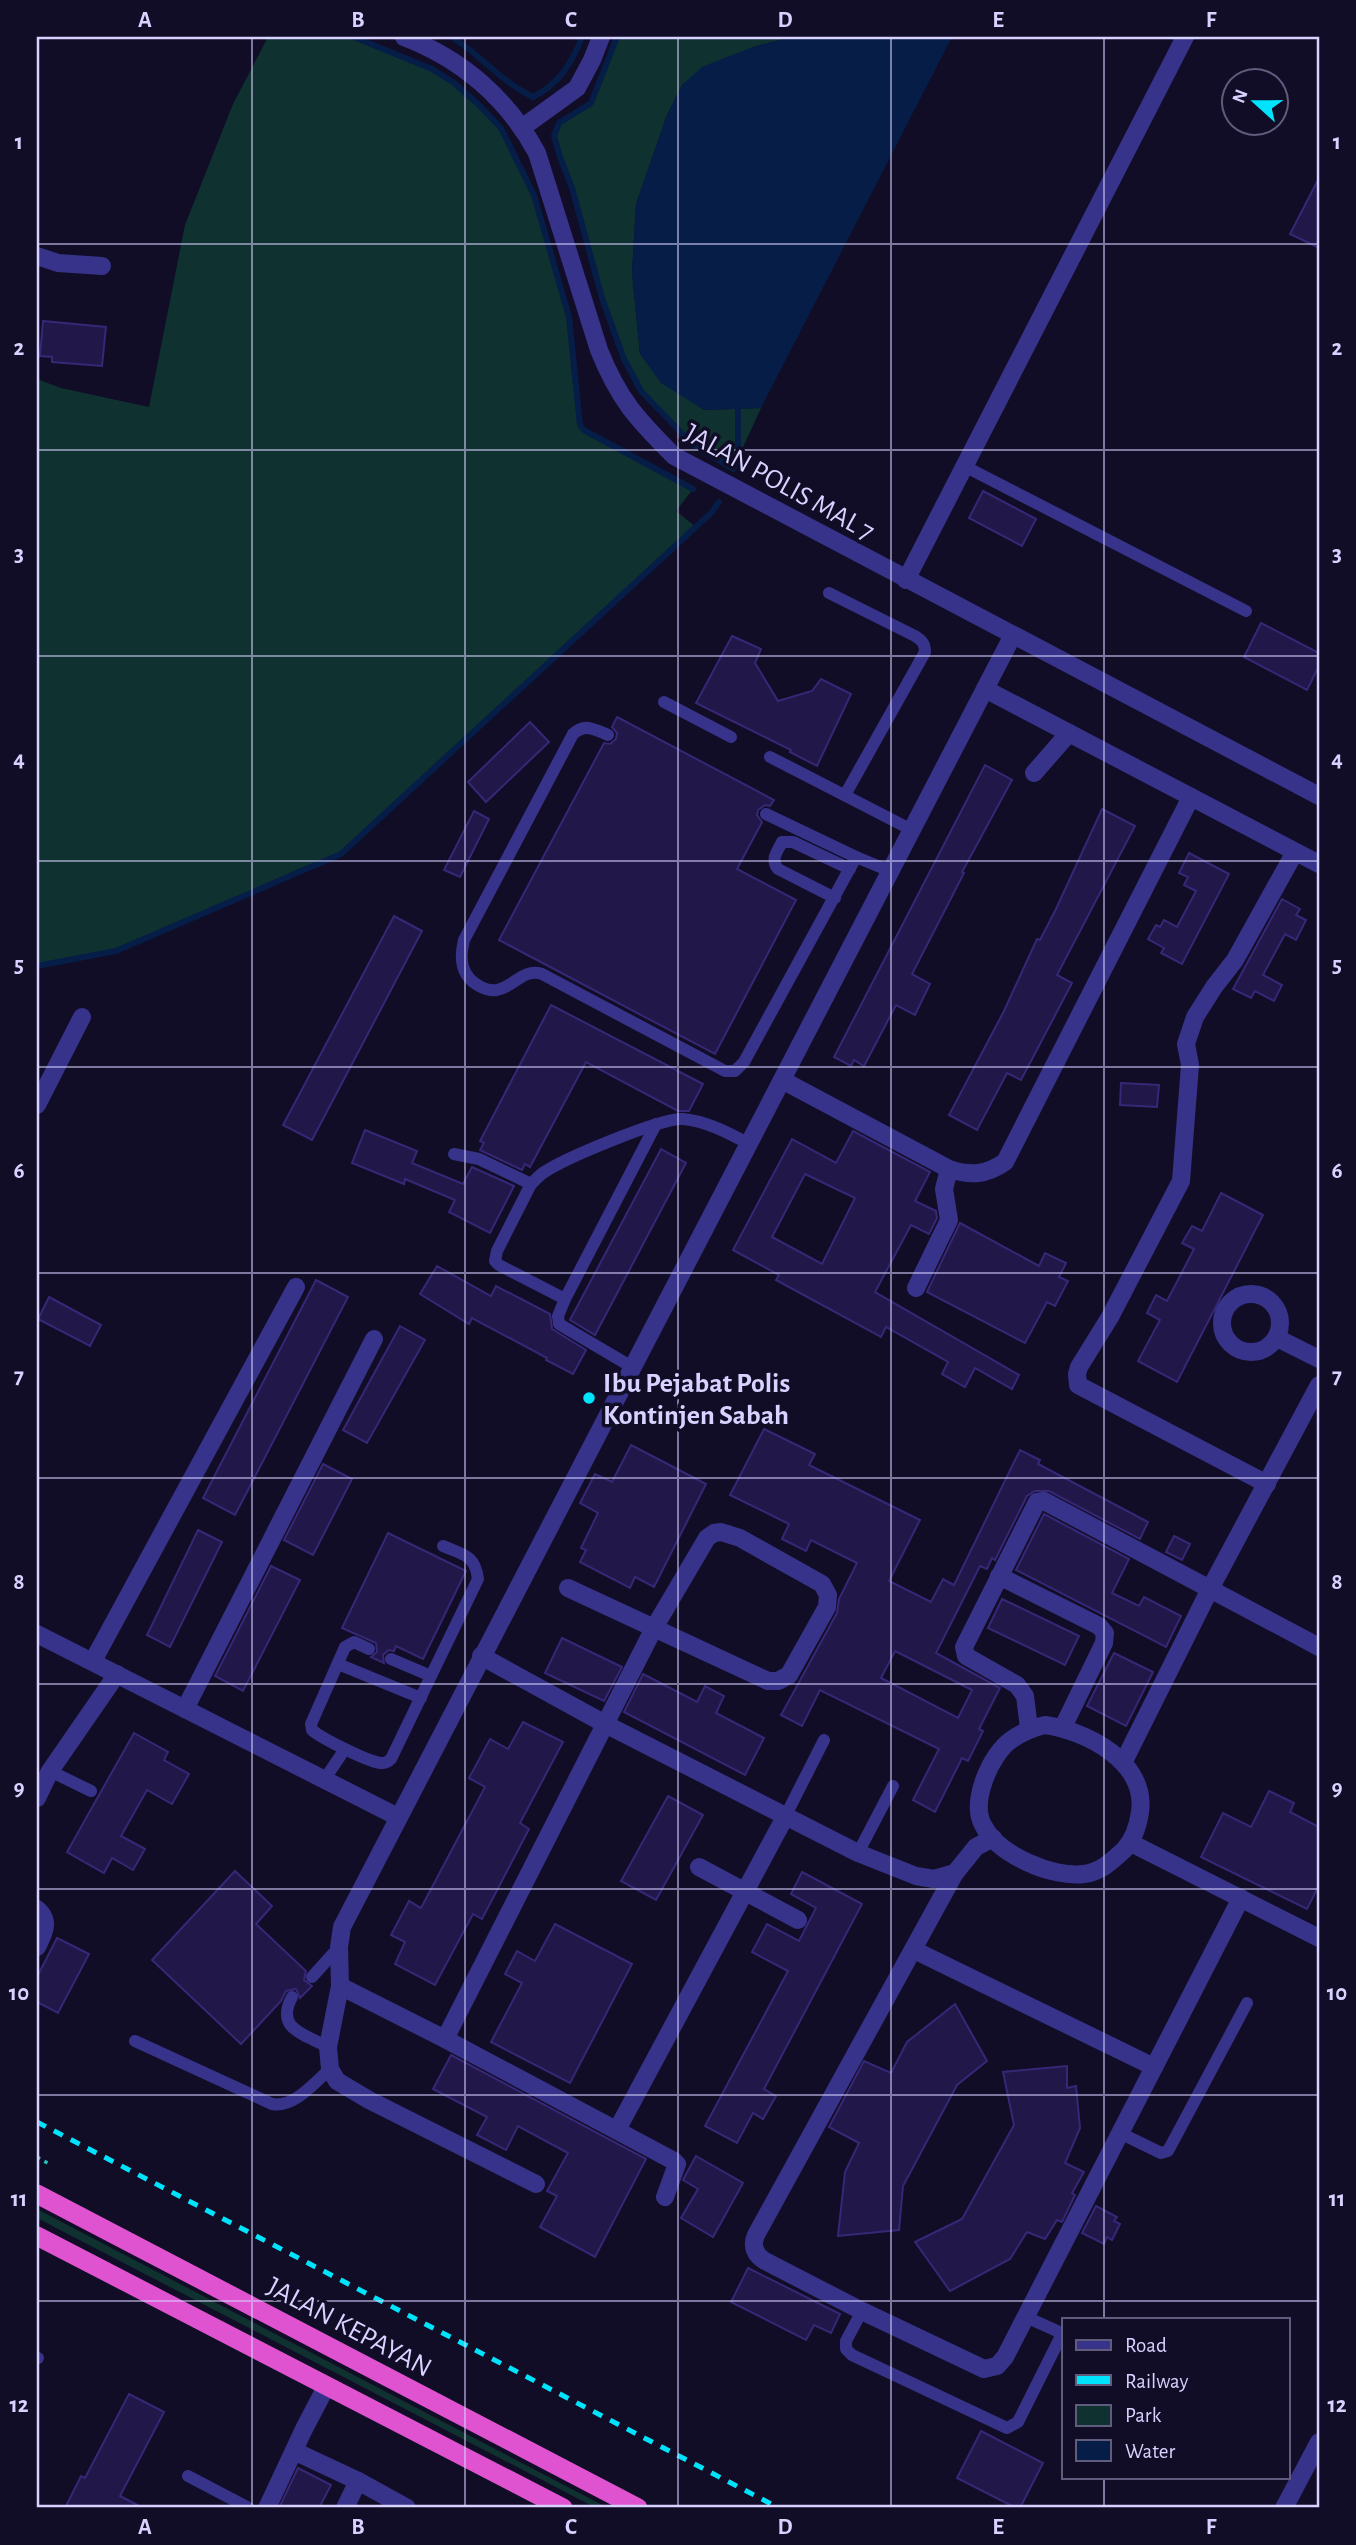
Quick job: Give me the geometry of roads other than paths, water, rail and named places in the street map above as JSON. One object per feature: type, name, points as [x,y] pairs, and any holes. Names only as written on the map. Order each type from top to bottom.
[{"type":"highway","name":"JALAN KEPAYAN","points":[[37,2194],[638,2508]]},
{"type":"highway","points":[[37,2236],[553,2506]]},
{"type":"street","name":"JALAN POLIS MAL 7","points":[[404,37],[432,47],[475,77],[498,96],[523,127],[537,153],[610,379],[636,419],[674,456],[1319,796]]},
{"type":"street","points":[[523,127],[577,88],[601,37]]},
{"type":"street","points":[[906,580],[1185,37]]},
{"type":"street","points":[[37,256],[58,263],[102,266]]},
{"type":"street","points":[[536,2184],[369,2100],[337,2081],[330,2069],[328,2047],[340,1986],[339,1947],[342,1927],[1013,635]]},
{"type":"street","points":[[985,689],[1319,864]]},
{"type":"street","points":[[1034,773],[1069,733]]},
{"type":"street","points":[[782,1080],[949,1168],[974,1175],[993,1170],[1005,1162],[1191,797]]},
{"type":"street","points":[[1267,1484],[1078,1385],[1076,1379],[1079,1367],[1110,1317],[1181,1181],[1190,1065],[1186,1044],[1195,1017],[1235,960],[1295,852]]},
{"type":"street","points":[[37,1105],[82,1017]]},
{"type":"street","points":[[916,1288],[949,1220],[944,1189],[949,1168]]},
{"type":"street","points":[[93,1661],[296,1287]]},
{"type":"street","points":[[1277,1338],[1319,1359]]},
{"type":"street","points":[[185,1709],[374,1339]]},
{"type":"street","points":[[1124,1761],[1210,1589],[1319,1385]]},
{"type":"street","points":[[1029,1728],[1025,1696],[1017,1685],[969,1659],[964,1652],[1035,1505],[1044,1501],[1319,1647]]},
{"type":"street","points":[[445,2039],[654,1628],[707,1538],[721,1532],[740,1538],[822,1584],[828,1595],[827,1607],[789,1675],[778,1681],[768,1681],[654,1628],[568,1588]]},
{"type":"street","points":[[999,1576],[1099,1626],[1105,1633],[1104,1643],[1063,1727]]},
{"type":"street","points":[[37,1634],[398,1817]]},
{"type":"street","points":[[481,1656],[607,1725],[858,1853],[916,1877],[934,1879],[955,1873]]},
{"type":"street","points":[[37,1798],[50,1771],[117,1674]]},
{"type":"street","points":[[1045,1725],[1063,1727],[1124,1761],[1139,1783],[1139,1824],[1130,1843],[1108,1865],[1086,1874],[1059,1874],[1009,1852],[983,1827],[978,1814],[981,1790],[991,1762],[1009,1741],[1029,1728],[1045,1725]]},
{"type":"street","points":[[617,2130],[785,1817]]},
{"type":"street","points":[[993,1838],[976,1847],[955,1873],[754,2239],[754,2250],[760,2258],[862,2311],[984,2369],[1001,2362],[1026,2317],[1241,1898]]},
{"type":"street","points":[[1130,1843],[1319,1938]]},
{"type":"street","points":[[699,1867],[798,1920]]},
{"type":"street","points":[[37,1909],[44,1918],[46,1928],[37,1947]]},
{"type":"street","points":[[914,1950],[1154,2067]]},
{"type":"street","points":[[340,1986],[445,2039],[677,2164],[665,2197]]},
{"type":"street","points":[[267,2508],[326,2387]]},
{"type":"street","points":[[1284,2508],[1319,2442]]},
{"type":"street","points":[[294,2451],[407,2508]]},
{"type":"street","points":[[345,2508],[358,2481]]},
{"type":"lane","points":[[966,467],[1246,611]]},
{"type":"lane","points":[[829,593],[915,636],[925,646],[925,652],[845,794]]},
{"type":"lane","points":[[664,702],[731,737]]},
{"type":"lane","points":[[608,735],[591,727],[581,727],[573,734],[464,940],[462,962],[464,972],[470,980],[494,991],[527,973],[533,971],[542,974],[725,1071],[735,1071],[744,1062],[853,863]]},
{"type":"lane","points":[[770,757],[912,830]]},
{"type":"lane","points":[[766,814],[853,863]]},
{"type":"lane","points":[[835,898],[778,869],[773,859],[782,842],[793,842],[853,863],[890,871]]},
{"type":"lane","points":[[565,1299],[495,1261],[497,1251],[531,1184],[542,1174],[557,1165],[656,1124],[684,1119],[723,1130],[748,1144]]},
{"type":"lane","points":[[632,1367],[559,1324],[558,1316],[656,1124]]},
{"type":"lane","points":[[454,1154],[479,1160],[531,1184]]},
{"type":"lane","points":[[369,1649],[354,1642],[349,1643],[311,1724],[312,1730],[345,1749],[385,1763],[391,1759],[478,1579],[476,1565],[469,1557],[443,1546]]},
{"type":"lane","points":[[391,1659],[431,1676]]},
{"type":"lane","points":[[338,1664],[421,1698]]},
{"type":"lane","points":[[785,1817],[824,1740]]},
{"type":"lane","points":[[324,1780],[345,1749]]},
{"type":"lane","points":[[50,1771],[92,1791]]},
{"type":"lane","points":[[858,1853],[892,1786]]},
{"type":"lane","points":[[312,1977],[339,1947]]},
{"type":"lane","points":[[292,1997],[285,2018],[290,2026],[328,2047]]},
{"type":"lane","points":[[1120,2133],[1161,2153],[1168,2151],[1247,2003]]},
{"type":"lane","points":[[135,2041],[281,2106],[330,2069]]},
{"type":"lane","points":[[862,2311],[846,2341],[846,2349],[852,2355],[1007,2428],[1018,2422],[1061,2336],[1057,2331],[1026,2317]]},
{"type":"lane","points":[[188,2476],[249,2508]]},
{"type":"water","points":[[791,37],[952,37],[761,408],[704,410],[661,383],[640,354],[632,273],[636,204],[667,115],[682,85],[702,67],[753,47]]},
{"type":"waterway","points":[[354,37],[432,69],[453,82],[501,128],[534,195],[569,317],[580,425],[584,430],[693,489]]},
{"type":"waterway","points":[[452,37],[533,97],[550,86],[564,72],[582,37]]},
{"type":"waterway","points":[[617,37],[591,103],[559,123],[554,136],[572,188],[602,298],[624,359],[641,391],[692,444],[733,469],[738,456],[738,409]]},
{"type":"waterway","points":[[37,966],[116,951],[341,854],[712,512],[719,502]]},
{"type":"railway","points":[[37,2122],[779,2508]]},
{"type":"place","name":"Ibu Pejabat Polis Kontinjen Sabah","points":[[589,1398]]}]
